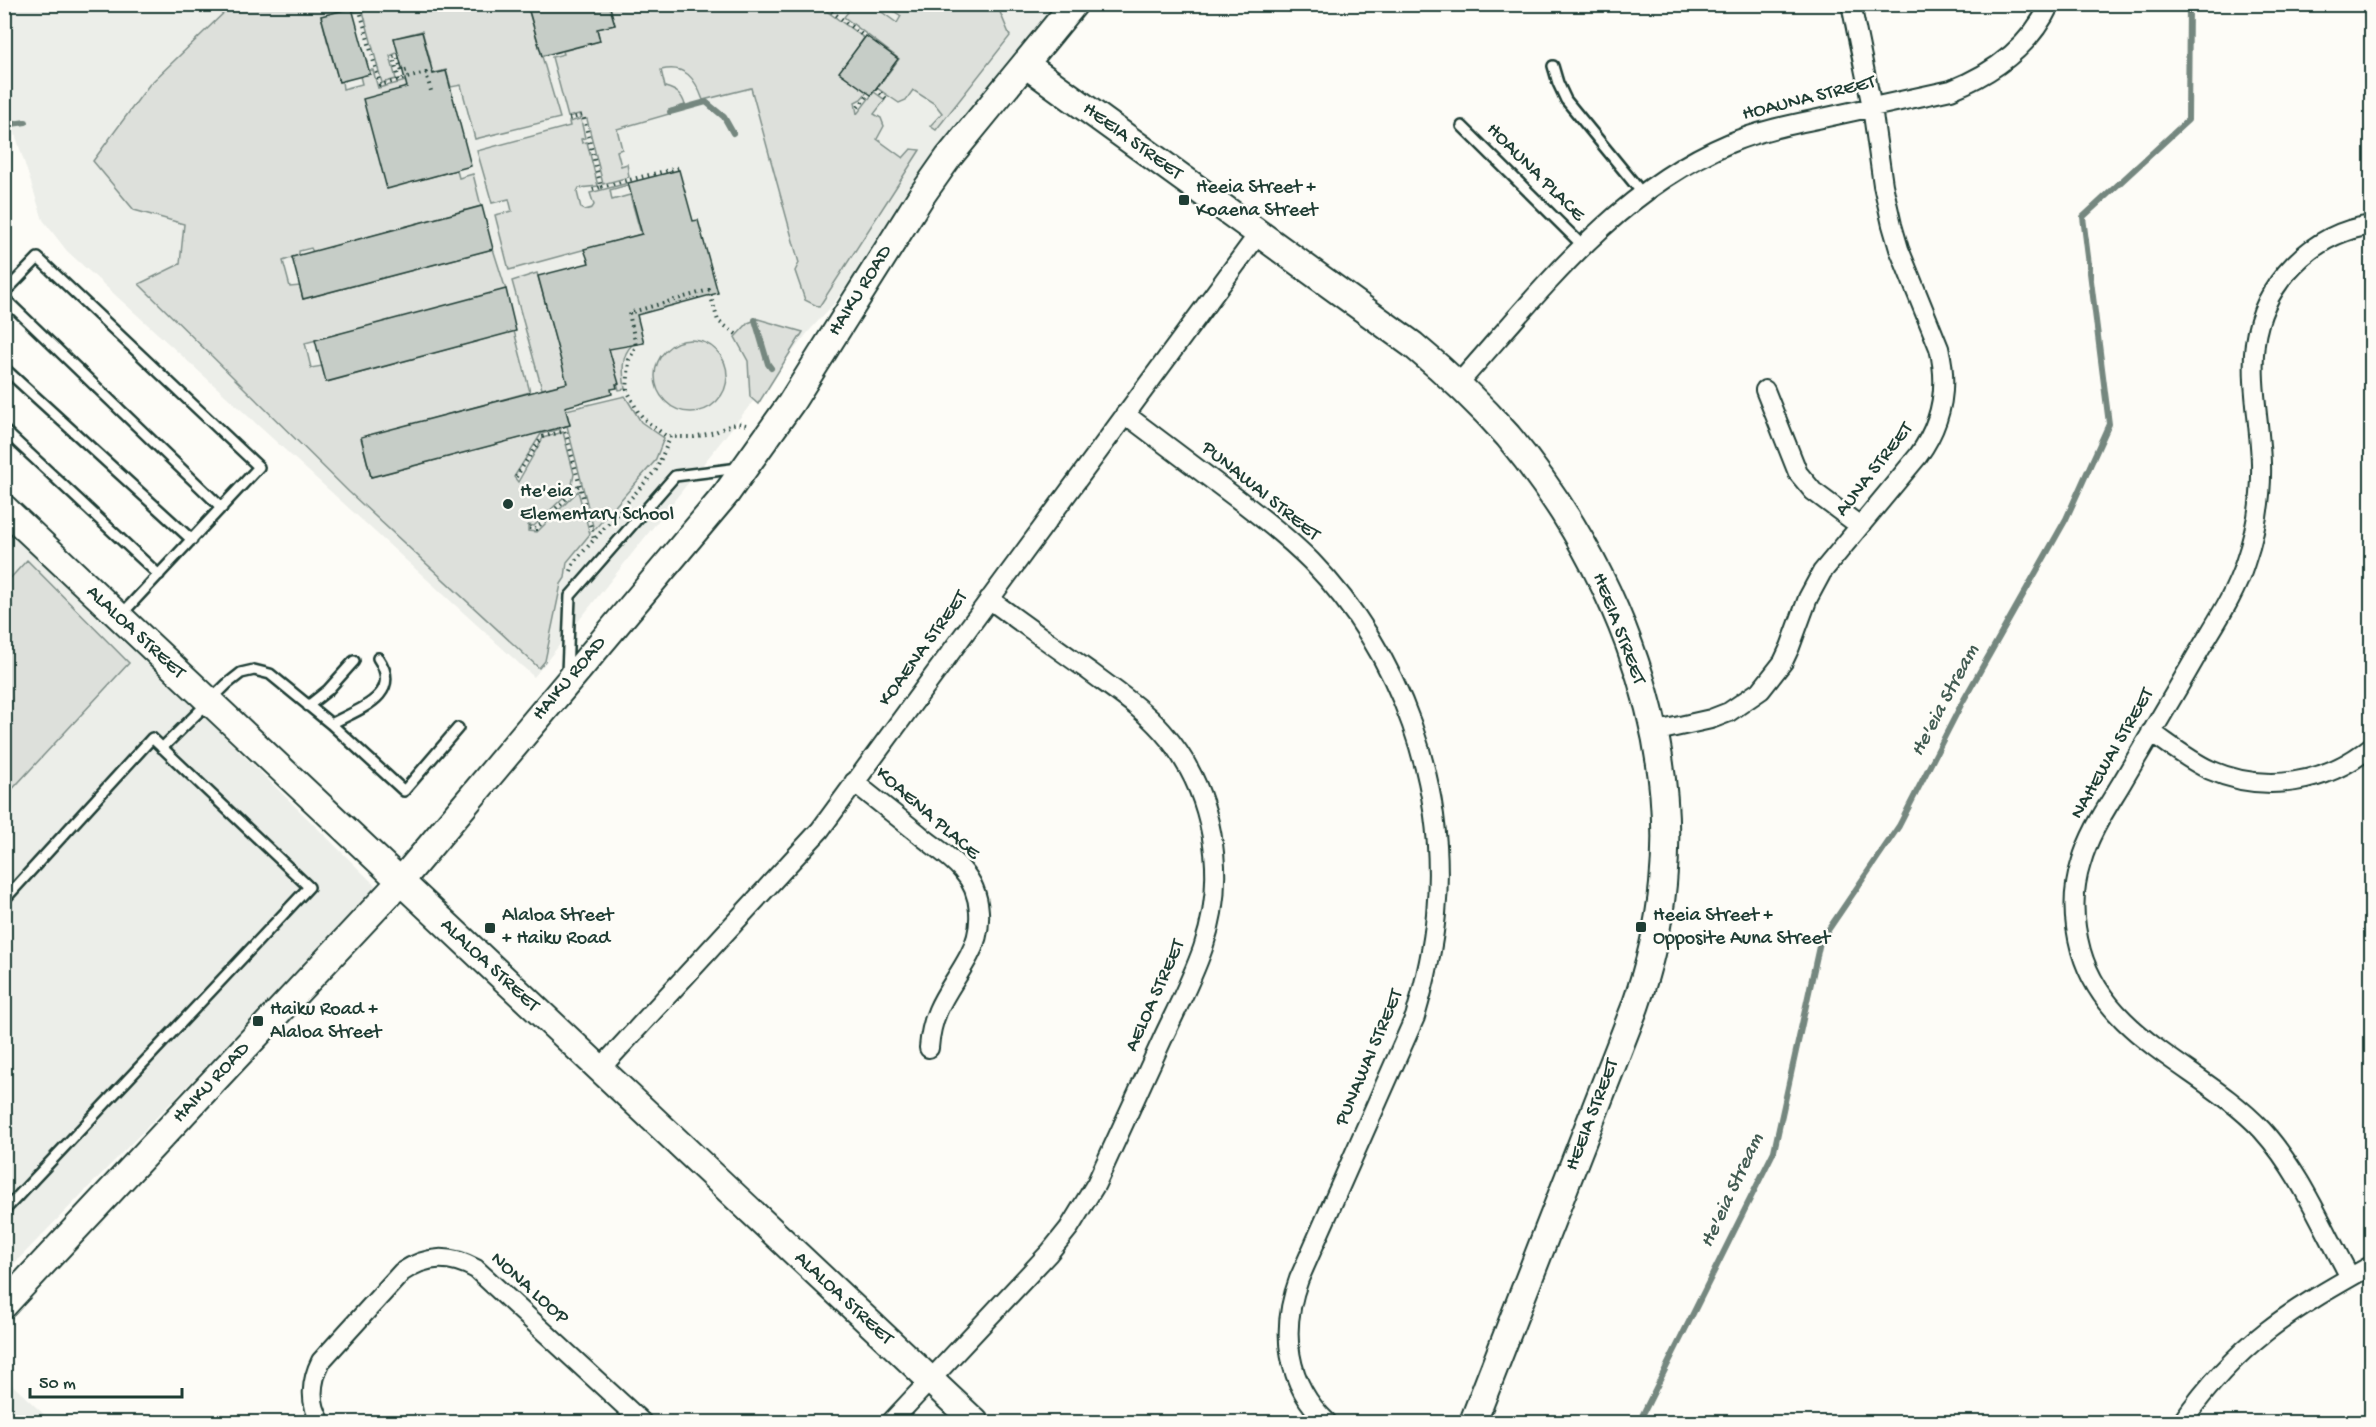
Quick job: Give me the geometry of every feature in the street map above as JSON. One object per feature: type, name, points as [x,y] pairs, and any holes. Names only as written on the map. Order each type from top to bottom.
[{"type":"street","name":"HAIKU ROAD","points":[[4,1305],[400,882],[747,467],[791,403],[922,195],[948,158],[1074,4]]},
{"type":"street","name":"AUNA STREET","points":[[1653,732],[1729,712],[1761,690],[1783,662],[1814,585],[1928,442],[1941,410],[1944,378],[1939,348],[1899,249],[1892,225],[1883,185],[1872,107],[1851,4]]},
{"type":"street","name":"HOAUNA STREET","points":[[1458,384],[1583,246],[1642,194],[1681,168],[1730,143],[1764,130],[1951,90],[1986,74],[2019,48],[2034,31],[2050,4]]},
{"type":"street","name":"HEEIA STREET","points":[[1025,64],[1413,345],[1458,384],[1507,436],[1534,470],[1581,542],[1602,581],[1630,648],[1653,732],[1662,784],[1665,852],[1659,915],[1648,967],[1631,1018],[1473,1422]]},
{"type":"street","name":"NAHEWAI STREET","points":[[2350,1277],[2289,1164],[2269,1138],[2241,1110],[2130,1028],[2105,1000],[2087,967],[2076,929],[2075,908],[2080,866],[2096,827],[2234,591],[2252,543],[2260,498],[2261,462],[2254,362],[2257,334],[2265,307],[2284,274],[2312,249],[2345,231],[2372,225]]},
{"type":"street","name":"KOAENA STREET","points":[[599,1070],[820,830],[1259,233]]},
{"type":"street","points":[[1765,390],[1798,473],[1813,491],[1860,526]]},
{"type":"street","name":"PUNAWAI STREET","points":[[1125,414],[1285,537],[1334,587],[1375,644],[1391,675],[1406,707],[1427,774],[1433,808],[1438,878],[1434,937],[1425,983],[1415,1017],[1299,1279],[1288,1317],[1287,1336],[1295,1374],[1310,1404],[1327,1422]]},
{"type":"street","name":"ALALOA STREET","points":[[4,508],[975,1422]]},
{"type":"street","name":"AELOA STREET","points":[[891,1422],[1049,1253],[1083,1207],[1096,1184],[1192,973],[1207,933],[1214,899],[1215,873],[1209,823],[1191,775],[1173,746],[1151,720],[1125,698],[989,599]]},
{"type":"street","points":[[2151,732],[2208,769],[2244,781],[2264,783],[2283,783],[2324,774],[2343,766],[2372,746]]},
{"type":"street","name":"KOAENA PLACE","points":[[854,782],[961,868],[975,895],[979,913],[977,937],[967,960],[939,1005],[932,1024],[929,1048]]},
{"type":"street","name":"NONA LOOP","points":[[321,1422],[314,1406],[312,1393],[313,1382],[321,1361],[402,1272],[425,1260],[438,1258],[451,1259],[477,1269],[642,1422]]},
{"type":"street","points":[[2182,1422],[2221,1371],[2260,1334],[2305,1302],[2372,1265]]},
{"type":"lane","points":[[1553,66],[1557,83],[1566,100],[1642,194]]},
{"type":"lane","name":"HOAUNA PLACE","points":[[1462,126],[1583,246]]},
{"type":"lane","points":[[119,617],[222,508],[259,467],[38,258],[4,295],[222,508]]},
{"type":"lane","points":[[4,368],[192,540]]},
{"type":"lane","points":[[4,430],[159,575]]},
{"type":"lane","points":[[567,683],[570,596],[675,476],[747,467]]},
{"type":"lane","points":[[331,724],[376,700],[386,685],[386,669],[378,658]]},
{"type":"lane","points":[[308,706],[328,690],[354,661]]},
{"type":"lane","points":[[162,748],[208,701],[241,673],[254,670],[270,675],[331,724],[404,791],[458,728]]},
{"type":"lane","points":[[4,900],[152,738],[309,887],[4,1211]]},
{"type":"path","points":[[822,4],[865,37]]},
{"type":"path","points":[[360,14],[380,85],[426,73],[431,91]]},
{"type":"path","points":[[399,80],[393,57],[397,56],[402,72],[409,70]]},
{"type":"path","points":[[876,89],[889,101]]},
{"type":"path","points":[[858,107],[869,94]]},
{"type":"path","points":[[569,119],[583,115],[601,187]]},
{"type":"path","points":[[592,190],[681,167]]},
{"type":"path","points":[[736,334],[718,321],[709,291],[629,313],[636,346],[629,360],[627,390],[638,412],[666,436],[694,437],[715,432],[736,423],[746,425]]},
{"type":"path","points":[[516,477],[542,437],[564,429],[594,539]]},
{"type":"path","points":[[530,528],[536,529],[580,485]]},
{"type":"shaded area","points":[[609,4],[688,5],[684,12],[690,5],[818,5],[864,38],[840,72],[867,92],[855,102],[857,114],[874,92],[885,100],[874,114],[881,118],[884,126],[877,139],[903,158],[911,149],[920,150],[819,307],[805,300],[795,271],[799,263],[751,88],[703,100],[693,79],[677,69],[661,70],[665,87],[678,93],[685,105],[669,110],[669,114],[617,129],[622,149],[617,151],[621,166],[627,164],[629,177],[603,184],[587,119],[581,120],[585,138],[581,139],[582,143],[587,142],[598,186],[579,188],[577,192],[581,208],[585,210],[594,205],[590,193],[628,183],[628,185],[610,190],[612,200],[630,195],[641,234],[509,270],[495,215],[512,211],[509,199],[492,203],[477,151],[570,126],[569,122],[580,119],[579,114],[568,117],[552,57],[564,54],[563,51],[600,41],[597,29],[615,25]]},
{"type":"shaded area","name":"He'eia Elementary School","points":[[4,5],[1054,5],[831,307],[809,331],[534,677],[67,251],[43,220],[7,109],[5,109]]},
{"type":"shaded area","points":[[232,5],[527,5],[560,118],[475,139],[461,85],[451,87],[446,70],[434,73],[433,79],[426,64],[431,63],[422,31],[394,38],[399,52],[390,56],[396,79],[382,83],[363,11],[355,12],[353,8],[321,16],[328,44],[347,50],[331,55],[343,89],[362,84],[360,76],[370,74],[370,70],[373,70],[378,88],[422,77],[387,188],[450,172],[447,165],[455,163],[459,178],[473,174],[481,206],[313,252],[311,248],[299,251],[299,255],[283,261],[290,287],[300,286],[303,299],[493,249],[506,290],[305,343],[311,368],[322,366],[327,382],[514,331],[530,392],[361,438],[371,477],[561,427],[561,429],[541,434],[514,477],[518,482],[543,438],[563,432],[574,474],[571,490],[534,526],[528,525],[528,531],[537,532],[578,491],[590,534],[567,562],[545,661],[539,668],[349,492],[139,284],[180,264],[184,224],[134,210],[93,161],[149,85]]},
{"type":"shaded area","points":[[838,5],[872,5],[897,23],[901,16],[885,5],[997,5],[1010,36],[936,130],[930,126],[942,113],[935,104],[913,90],[906,100],[899,103],[877,88],[899,59],[844,17],[848,12]]},
{"type":"shaded area","points":[[588,265],[632,345],[624,360],[625,389],[619,390]]},
{"type":"shaded area","points":[[537,273],[572,399],[564,401],[559,385],[542,389],[512,281]]},
{"type":"shaded area","points":[[758,319],[803,332],[758,404],[750,397],[748,361],[735,337],[748,323]]},
{"type":"shaded area","points":[[684,340],[698,340],[717,350],[727,369],[727,383],[717,402],[698,412],[684,412],[665,402],[655,383],[655,369],[665,350]]},
{"type":"shaded area","points":[[625,396],[641,422],[664,438],[655,461],[594,530],[567,426],[570,425],[566,410]]},
{"type":"shaded area","points":[[4,519],[379,889],[5,1273],[4,1273]]},
{"type":"shaded area","points":[[27,560],[129,663],[5,797],[5,584]]},
{"type":"shaded area","points":[[5,1378],[52,1422],[5,1422]]},
{"type":"building","points":[[527,4],[609,4],[615,25],[597,29],[600,41],[542,56]]},
{"type":"building","points":[[352,8],[370,74],[339,82],[321,16]]},
{"type":"building","points":[[422,32],[433,74],[446,71],[471,166],[387,189],[363,99],[407,87],[394,38]]},
{"type":"building","points":[[866,36],[898,59],[871,95],[839,72]]},
{"type":"building","points":[[679,170],[693,221],[698,220],[718,293],[637,315],[644,343],[609,349],[619,384],[616,384],[617,388],[611,389],[612,394],[565,407],[570,425],[371,477],[361,437],[567,383],[538,276],[589,263],[584,249],[642,234],[628,183]]},
{"type":"building","points":[[482,206],[493,249],[303,299],[292,257]]},
{"type":"building","points":[[506,289],[516,331],[326,382],[315,340]]},
{"type":"waterway","name":"He'eia Stream","points":[[1639,1422],[1774,1151],[1820,942],[1899,826],[1962,703],[2066,519],[2109,424],[2083,217],[2188,120],[2189,4]]},
{"type":"waterway","points":[[670,112],[706,102],[724,117],[733,133]]},
{"type":"waterway","points":[[4,125],[26,122]]},
{"type":"waterway","points":[[755,320],[771,368]]},
{"type":"place","name":"Heeia Street + Koaena Street","points":[[1184,200]]},
{"type":"place","name":"He'eia Elementary School","points":[[508,504]]},
{"type":"place","name":"Heeia Street + Opposite Auna Street","points":[[1641,927]]},
{"type":"place","name":"Alaloa Street + Haiku Road","points":[[490,928]]},
{"type":"place","name":"Haiku Road + Alaloa Street","points":[[258,1021]]}]
